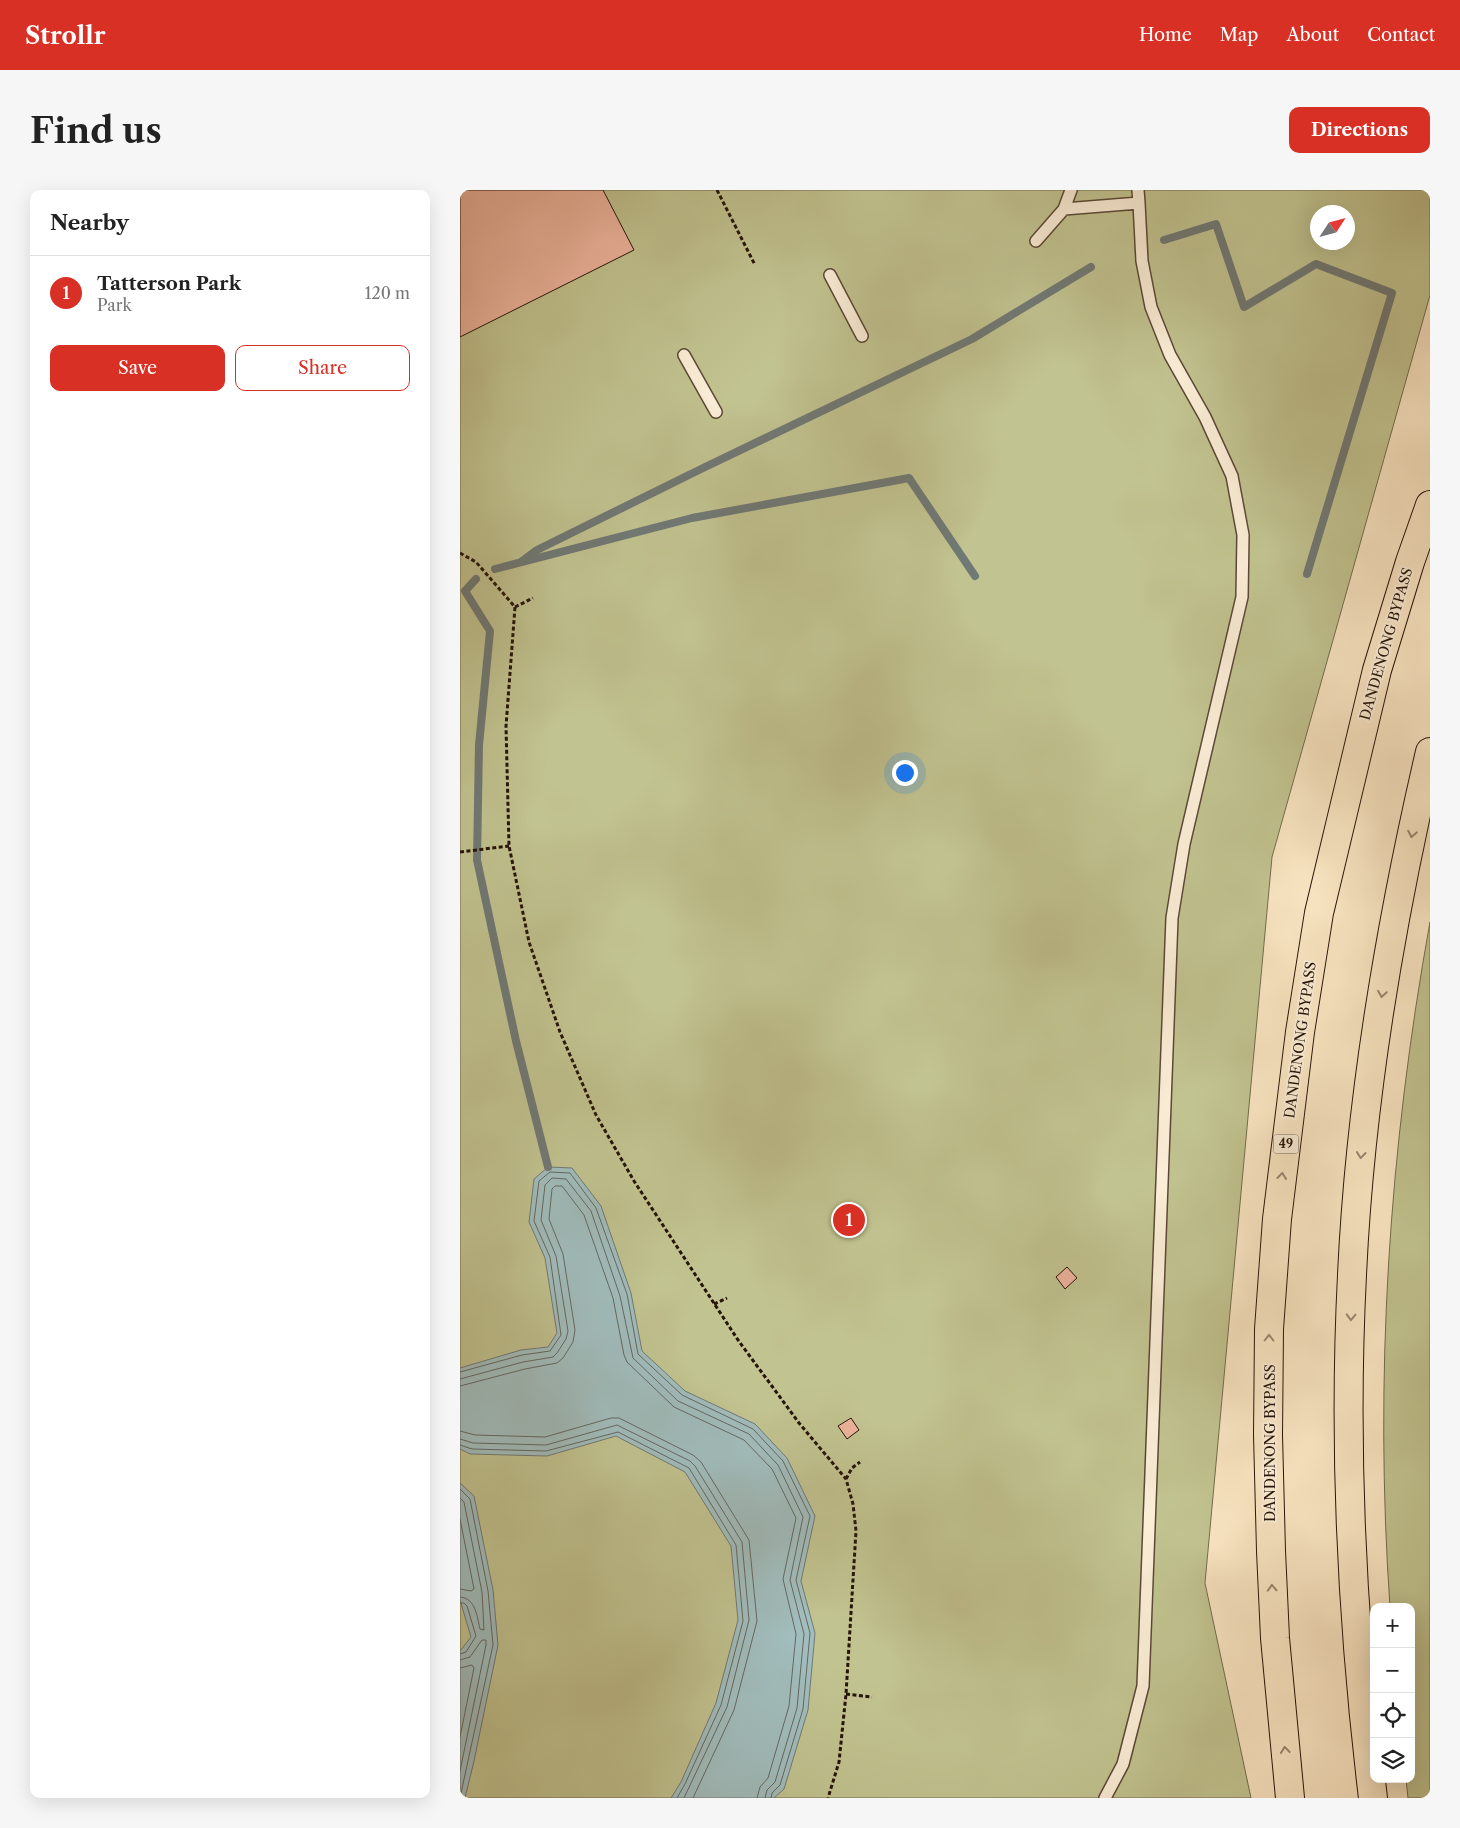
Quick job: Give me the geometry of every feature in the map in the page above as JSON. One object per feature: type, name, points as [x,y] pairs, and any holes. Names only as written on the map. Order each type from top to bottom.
[{"type":"highway","name":"DANDENONG BYPASS","points":[[1290,1798],[1275,1638],[1270,1551],[1268,1435],[1270,1329],[1277,1218],[1300,1032],[1319,913],[1377,670],[1410,562],[1430,505]]},
{"type":"highway","points":[[1373,1798],[1356,1632],[1350,1516],[1348,1397],[1352,1274],[1359,1176],[1374,1047],[1392,934],[1415,816],[1430,752]]},
{"type":"lane","points":[[1036,241],[1064,209],[1071,190]]},
{"type":"lane","points":[[1105,1798],[1123,1764],[1143,1686],[1172,918],[1184,844],[1242,596],[1243,535],[1232,476],[1205,417],[1170,355],[1151,307],[1142,261],[1138,190]]},
{"type":"lane","points":[[1064,209],[1138,203]]},
{"type":"lane","points":[[830,275],[862,336]]},
{"type":"lane","points":[[684,354],[716,412]]},
{"type":"path","points":[[717,190],[755,265]]},
{"type":"path","points":[[460,553],[476,562],[515,607],[506,726],[509,846],[529,942],[560,1032],[593,1107],[634,1181],[738,1340],[800,1423],[846,1479],[853,1504],[856,1531],[846,1694],[839,1762],[828,1798]]},
{"type":"path","points":[[515,607],[533,598]]},
{"type":"path","points":[[460,852],[509,846]]},
{"type":"path","points":[[714,1304],[726,1298]]},
{"type":"path","points":[[846,1479],[852,1468],[860,1462]]},
{"type":"path","points":[[846,1694],[872,1697]]},
{"type":"green space","points":[[460,190],[1430,190],[1430,295],[1272,857],[1205,1583],[1251,1798],[460,1798]]},
{"type":"green space","points":[[1430,922],[1430,1798],[1408,1798],[1406,1783],[1415,1783],[1415,1603],[1390,1603],[1385,1521],[1385,1349],[1389,1263],[1395,1177],[1416,1007]]},
{"type":"water","points":[[548,1167],[572,1168],[601,1206],[631,1293],[642,1351],[685,1391],[755,1424],[787,1458],[815,1516],[801,1581],[815,1633],[808,1710],[784,1789],[774,1798],[671,1798],[681,1782],[716,1703],[738,1620],[731,1546],[685,1472],[616,1436],[547,1456],[470,1454],[460,1449],[460,1368],[521,1350],[548,1347],[557,1333],[545,1258],[529,1222],[534,1179]]},
{"type":"water","points":[[460,1483],[474,1496],[493,1590],[498,1645],[465,1798],[460,1798],[460,1651],[471,1637],[460,1600]]},
{"type":"building","points":[[460,190],[603,190],[634,250],[460,337]]},
{"type":"building","points":[[1067,1267],[1077,1278],[1065,1289],[1056,1277]]},
{"type":"building","points":[[851,1418],[859,1430],[847,1439],[838,1426]]},
{"type":"waterway","points":[[1164,240],[1216,224],[1244,307],[1316,264],[1392,293],[1307,574]]},
{"type":"waterway","points":[[521,562],[537,550],[972,339],[1091,267]]},
{"type":"waterway","points":[[495,569],[692,518],[909,478],[975,576]]},
{"type":"waterway","points":[[476,579],[465,591],[490,631],[479,745],[477,860],[516,1041],[548,1167]]},
{"type":"place","name":"Tatterson Park","points":[[849,1220]]}]
